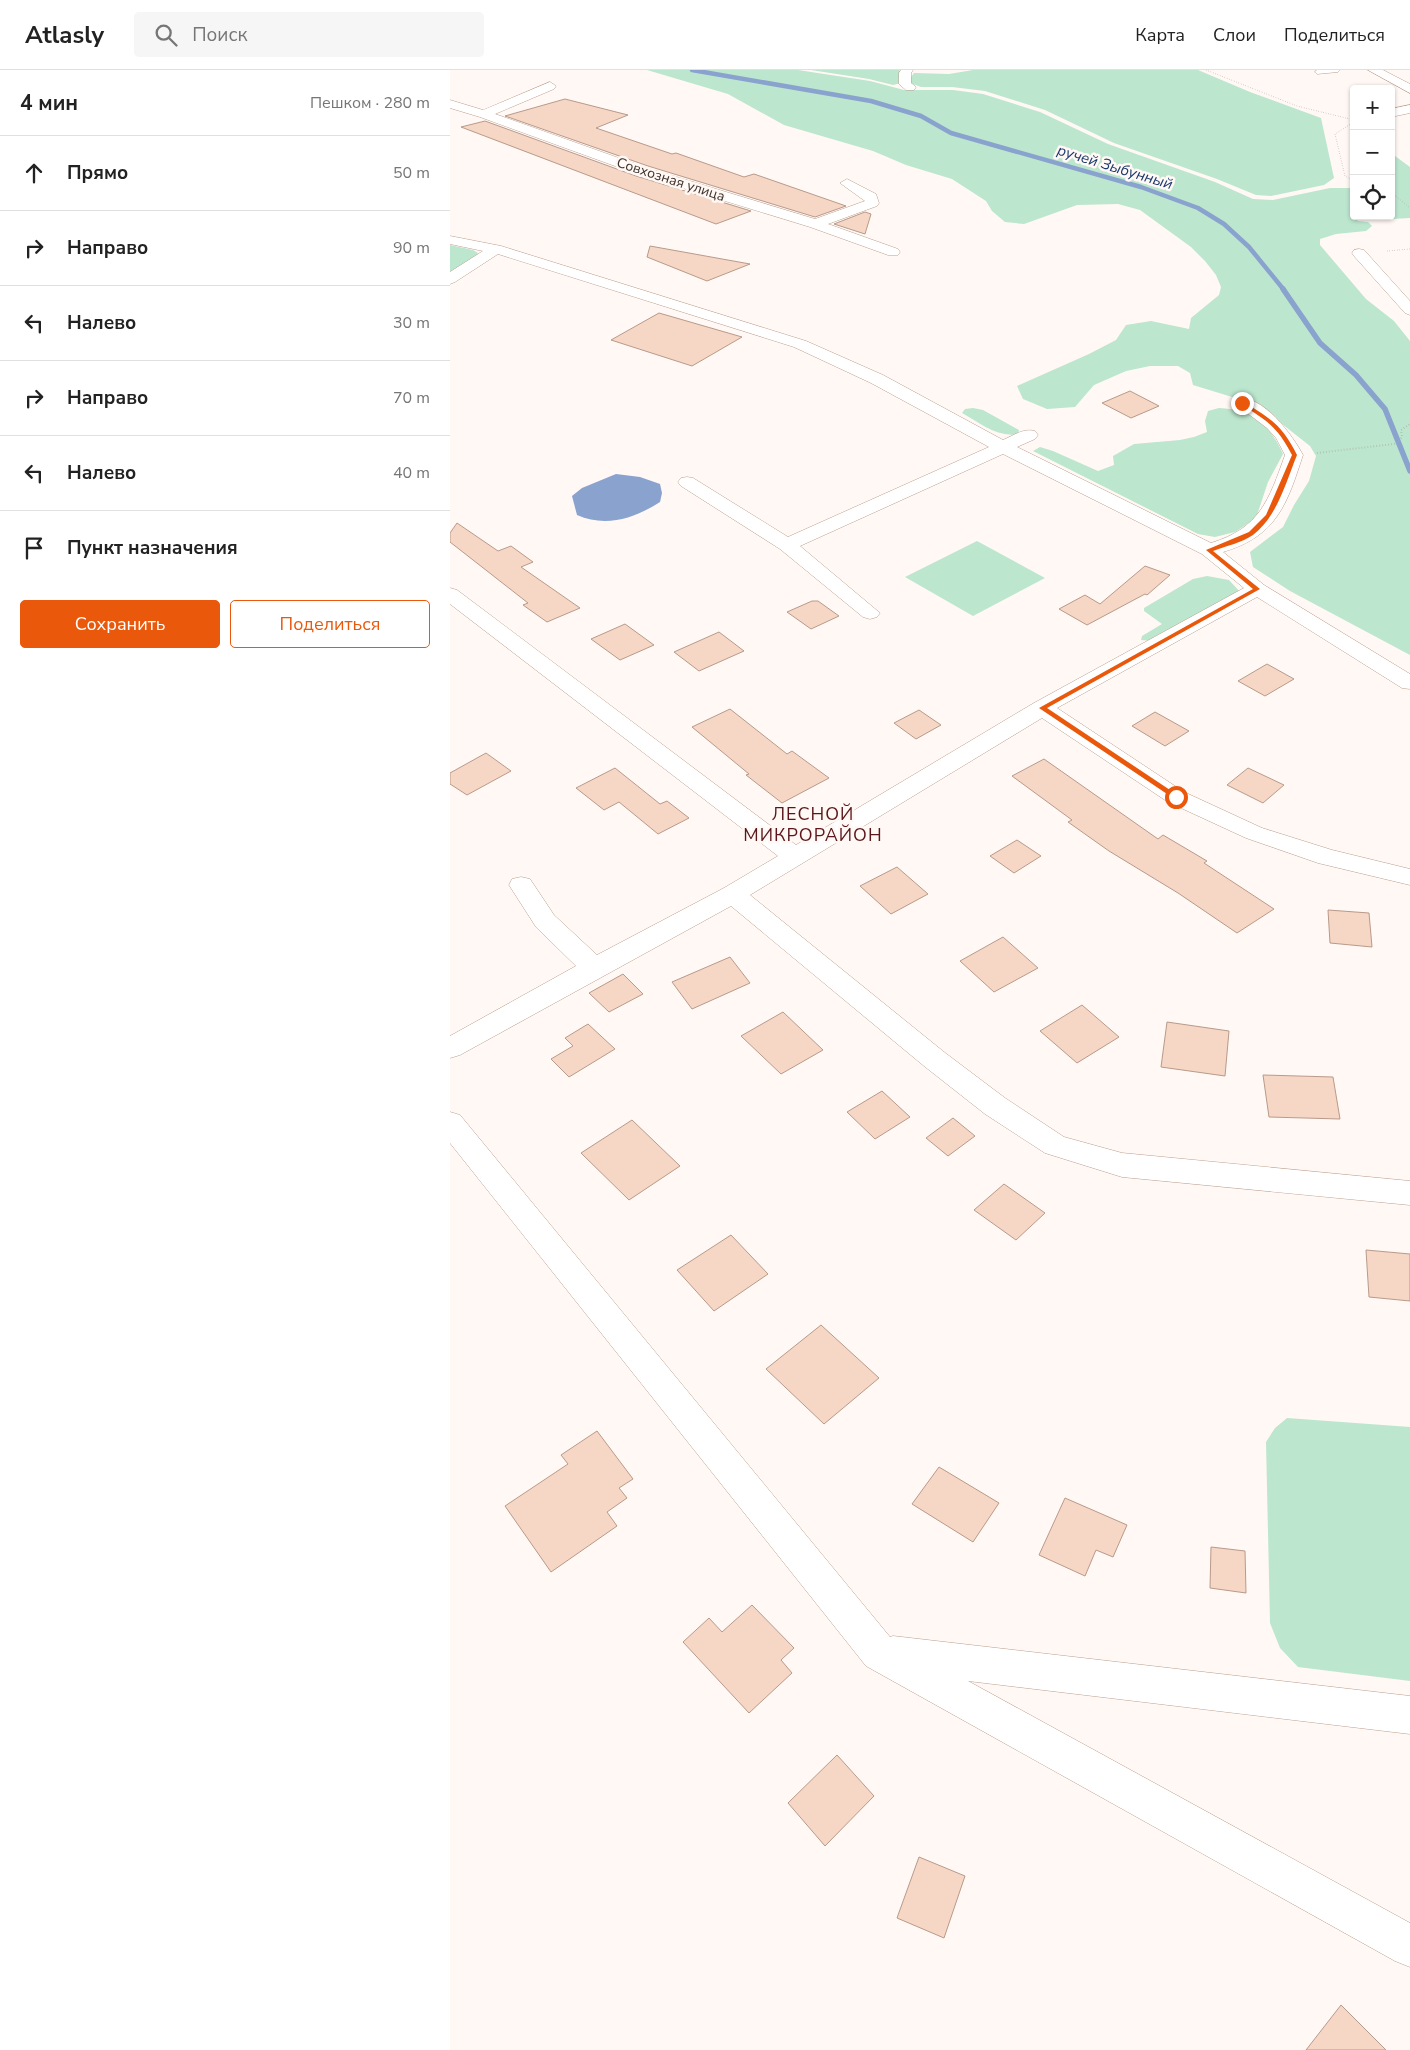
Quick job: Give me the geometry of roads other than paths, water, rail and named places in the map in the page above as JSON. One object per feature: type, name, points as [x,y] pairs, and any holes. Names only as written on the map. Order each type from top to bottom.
[{"type":"street","points":[[907,70],[905,73],[905,84],[910,87]]},
{"type":"street","points":[[1321,72],[1334,70]]},
{"type":"street","points":[[1374,70],[1408,86]]},
{"type":"street","points":[[484,114],[550,86]]},
{"type":"street","name":"Совхозная улица","points":[[450,104],[484,114],[642,171],[815,224],[893,252]]},
{"type":"street","points":[[1395,111],[1410,109]]},
{"type":"street","points":[[815,224],[872,203],[871,197],[847,183]]},
{"type":"street","points":[[450,240],[496,249],[800,344],[886,375],[945,407],[1002,447],[1209,550],[1257,589],[1410,683]]},
{"type":"street","points":[[450,279],[496,249]]},
{"type":"street","points":[[1359,253],[1410,310]]},
{"type":"street","points":[[1209,550],[1236,542],[1251,534],[1268,515],[1294,455],[1286,437],[1274,424],[1242,403]]},
{"type":"street","points":[[787,545],[1029,435]]},
{"type":"street","points":[[687,482],[787,545],[870,612]]},
{"type":"street","points":[[450,1048],[733,894],[1042,708],[1257,589]]},
{"type":"street","points":[[450,594],[795,857]]},
{"type":"street","points":[[1042,708],[1176,797],[1254,833],[1327,857],[1410,877]]},
{"type":"street","points":[[521,885],[545,921],[594,968]]},
{"type":"street","points":[[733,894],[949,1071],[995,1106],[1056,1145],[1122,1165],[1410,1193]]},
{"type":"street","points":[[450,1123],[879,1653],[1410,1946]]},
{"type":"street","points":[[879,1653],[1410,1715]]},
{"type":"water","points":[[616,474],[640,477],[660,484],[662,493],[660,502],[641,513],[609,521],[588,519],[577,515],[572,496],[582,488]]},
{"type":"waterway","name":"ручей Зыбунный","points":[[692,70],[871,101],[921,116],[951,133],[1141,187],[1198,208],[1224,224],[1249,247],[1284,290]]},
{"type":"waterway","name":"ручей Зыбунный","points":[[1283,289],[1320,343],[1356,375],[1385,409],[1410,471]]},
{"type":"district","name":"ЛЕСНОЙ МИКРОРАЙОН","points":[[813,824]]}]
